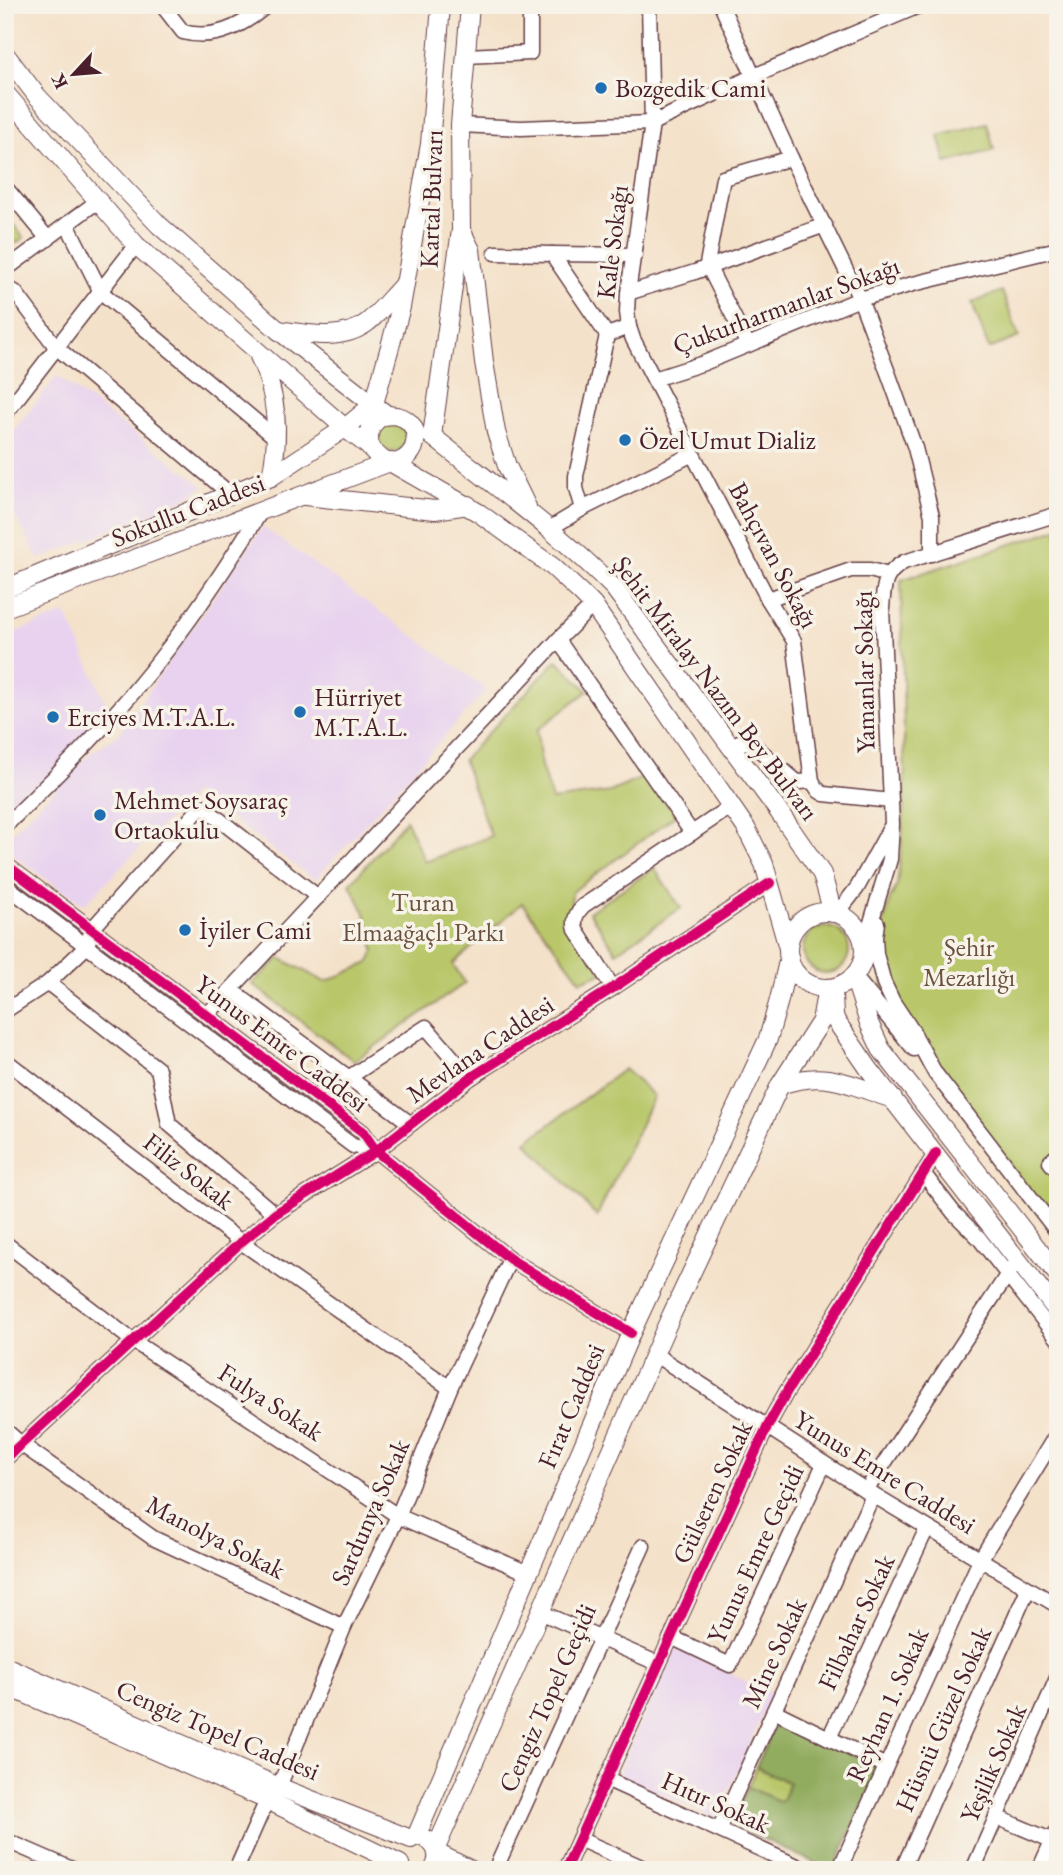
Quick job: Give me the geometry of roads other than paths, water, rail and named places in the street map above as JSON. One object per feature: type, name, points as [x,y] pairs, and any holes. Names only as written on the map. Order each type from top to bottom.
[{"type":"main road","name":"Kartal Bulvarı","points":[[370,447],[371,427],[381,417],[380,410],[430,144],[442,5]]},
{"type":"main road","name":"Kartal Bulvarı","points":[[424,436],[461,230],[460,125],[470,5]]},
{"type":"main road","points":[[5,54],[37,96],[159,225],[278,330],[380,410]]},
{"type":"main road","points":[[5,93],[136,245],[345,428]]},
{"type":"main road","points":[[461,230],[471,250],[484,362],[496,432],[507,466],[532,516]]},
{"type":"main road","points":[[278,330],[326,335],[351,330],[368,322],[405,283]]},
{"type":"main road","points":[[256,350],[270,382],[274,399],[277,439],[271,477]]},
{"type":"main road","name":"Şehit Miralay Nazım Bey Bulvarı","points":[[380,410],[406,419],[414,430],[549,529],[614,588],[822,874],[835,914]]},
{"type":"main road","name":"Sokullu Caddesi","points":[[5,589],[271,477],[345,428],[380,410]]},
{"type":"main road","name":"Şehit Miralay Nazım Bey Bulvarı","points":[[345,428],[370,447],[378,457],[468,505],[553,567],[593,605],[732,806],[757,847],[789,953]]},
{"type":"main road","name":"Sokullu Caddesi","points":[[5,608],[390,462],[403,460],[424,436]]},
{"type":"main road","points":[[302,495],[435,510],[468,505]]},
{"type":"main road","points":[[818,913],[835,914],[845,918],[860,933],[864,946],[863,960],[854,976],[846,983],[830,988],[810,985],[800,978],[793,968],[789,953],[794,930],[805,919],[818,913]]},
{"type":"main road","name":"Fırat Caddesi","points":[[402,1868],[398,1858],[401,1847],[413,1838],[631,1333],[768,1039],[789,953]]},
{"type":"main road","points":[[854,976],[873,1035],[881,1049],[1058,1275]]},
{"type":"main road","points":[[830,988],[834,1015],[869,1069],[936,1153],[1013,1267],[1058,1312]]},
{"type":"main road","name":"Fırat Caddesi","points":[[435,1857],[653,1354],[780,1085],[821,1021],[830,988]]},
{"type":"main road","points":[[780,1085],[802,1079],[824,1078],[847,1082],[893,1099]]},
{"type":"main road","name":"Cengiz Topel Caddesi","points":[[5,1666],[273,1794],[402,1868]]},
{"type":"main road","name":"Cengiz Topel Caddesi","points":[[5,1685],[273,1794],[413,1838],[427,1839],[435,1857]]},
{"type":"main road","points":[[435,1857],[471,1870]]},
{"type":"street","points":[[162,5],[183,32],[202,36],[230,30],[267,5]]},
{"type":"street","points":[[466,56],[530,53],[530,5]]},
{"type":"street","name":"Kale Sokağı","points":[[582,509],[576,488],[576,476],[607,335],[629,327],[628,293],[652,123],[649,5]]},
{"type":"street","points":[[721,5],[791,158],[860,299],[915,448],[932,516],[932,554]]},
{"type":"street","points":[[460,125],[521,128],[652,123],[921,5]]},
{"type":"street","points":[[748,345],[706,260],[723,178],[791,158]]},
{"type":"street","points":[[5,187],[48,239]]},
{"type":"street","points":[[5,270],[98,201]]},
{"type":"street","points":[[67,224],[101,292],[277,439]]},
{"type":"street","points":[[628,293],[708,268],[825,225]]},
{"type":"street","points":[[5,414],[136,245]]},
{"type":"street","name":"Çukurharmanlar Sokağı","points":[[654,379],[704,363],[860,299],[1058,249]]},
{"type":"street","points":[[495,253],[635,255]]},
{"type":"street","points":[[552,254],[607,335]]},
{"type":"street","points":[[9,292],[56,347],[230,494]]},
{"type":"street","name":"Bahçıvan Sokağı","points":[[629,327],[768,599],[792,635],[796,646],[812,781]]},
{"type":"street","points":[[549,529],[582,509],[693,454]]},
{"type":"street","points":[[5,826],[86,746],[137,688],[211,590],[261,511]]},
{"type":"street","name":"Yamanlar Sokağı","points":[[877,903],[890,859],[892,824],[882,608],[884,584],[888,575],[904,562],[1058,514]]},
{"type":"street","points":[[768,599],[851,570],[870,570],[888,575]]},
{"type":"street","points":[[207,1015],[593,605]]},
{"type":"street","points":[[558,640],[692,833]]},
{"type":"street","points":[[730,747],[739,742],[751,743],[796,781],[812,781],[818,791],[824,794],[891,801]]},
{"type":"street","points":[[5,1011],[48,983],[87,946],[92,929],[202,806],[318,897]]},
{"type":"street","points":[[613,988],[576,930],[576,914],[583,906],[732,806]]},
{"type":"street","points":[[835,914],[857,888],[892,824]]},
{"type":"street","name":"Yunus Emre Caddesi","points":[[5,864],[363,1132],[376,1151],[509,1259],[631,1333]]},
{"type":"street","name":"Mevlana Caddesi","points":[[5,1459],[241,1242],[275,1214],[376,1151],[470,1078],[613,988],[770,883]]},
{"type":"street","name":"Yunus Emre Caddesi","points":[[5,885],[353,1146],[376,1151]]},
{"type":"street","points":[[864,946],[877,903]]},
{"type":"street","points":[[877,903],[879,916],[875,947],[884,983],[893,1002],[936,1073],[1058,1233]]},
{"type":"street","points":[[854,976],[929,1069],[936,1073]]},
{"type":"street","points":[[48,983],[158,1069],[169,1124],[275,1214]]},
{"type":"street","points":[[231,990],[411,1124]]},
{"type":"street","points":[[348,1078],[426,1027],[470,1078]]},
{"type":"street","name":"Filiz Sokak","points":[[5,1060],[241,1242],[450,1388]]},
{"type":"street","name":"Gülseren Sokak","points":[[565,1870],[767,1427],[936,1153]]},
{"type":"street","points":[[1058,1155],[1050,1162],[1058,1171]]},
{"type":"street","points":[[923,1173],[954,1213],[1013,1267],[1058,1339]]},
{"type":"street","points":[[1045,1216],[1058,1206]]},
{"type":"street","name":"Fulya Sokak","points":[[8,1251],[133,1341],[398,1516],[528,1573]]},
{"type":"street","name":"Sardunya Sokak","points":[[236,1870],[273,1794],[344,1627],[398,1516],[450,1388],[509,1259]]},
{"type":"street","name":"Mine Sokak","points":[[719,1830],[870,1493],[1013,1267]]},
{"type":"street","name":"Yunus Emre Caddesi","points":[[653,1354],[870,1493],[1058,1606]]},
{"type":"street","name":"Manolya Sokak","points":[[5,1430],[152,1538],[344,1627]]},
{"type":"street","name":"Reyhan 1. Sokak","points":[[839,1870],[980,1560],[1058,1432]]},
{"type":"street","name":"Yunus Emre Geçidi","points":[[671,1637],[730,1665],[824,1464]]},
{"type":"street","name":"Filbahar Sokak","points":[[829,1738],[927,1528]]},
{"type":"street","name":"Cengiz Topel Geçidi","points":[[495,1870],[643,1546]]},
{"type":"street","name":"Hüsnü Güzel Sokak","points":[[902,1870],[1028,1588]]},
{"type":"street","points":[[540,1612],[659,1664]]},
{"type":"street","name":"Yeşilik Sokak","points":[[973,1870],[1058,1676]]},
{"type":"street","points":[[774,1711],[886,1766]]},
{"type":"street","name":"Hıtır Sokak","points":[[606,1779],[806,1870]]},
{"type":"street","points":[[996,1816],[1056,1837],[1040,1870]]},
{"type":"street","points":[[579,1839],[648,1870]]},
{"type":"street","points":[[5,1840],[70,1869]]},
{"type":"place","name":"Bozgedik Cami","points":[[601,88]]},
{"type":"place","name":"Özel Umut Dializ","points":[[625,440]]},
{"type":"place","name":"Hürriyet M.T.A.L.","points":[[300,712]]},
{"type":"place","name":"Erciyes M.T.A.L.","points":[[53,717]]},
{"type":"place","name":"Mehmet Soysaraç Ortaokulu","points":[[100,815]]},
{"type":"place","name":"İyiler Cami","points":[[185,930]]},
{"type":"park label","name":"Turan Elmaağaçlı Parkı","points":[[423,917]]},
{"type":"park label","name":"Şehir Mezarlığı","points":[[969,962]]}]
